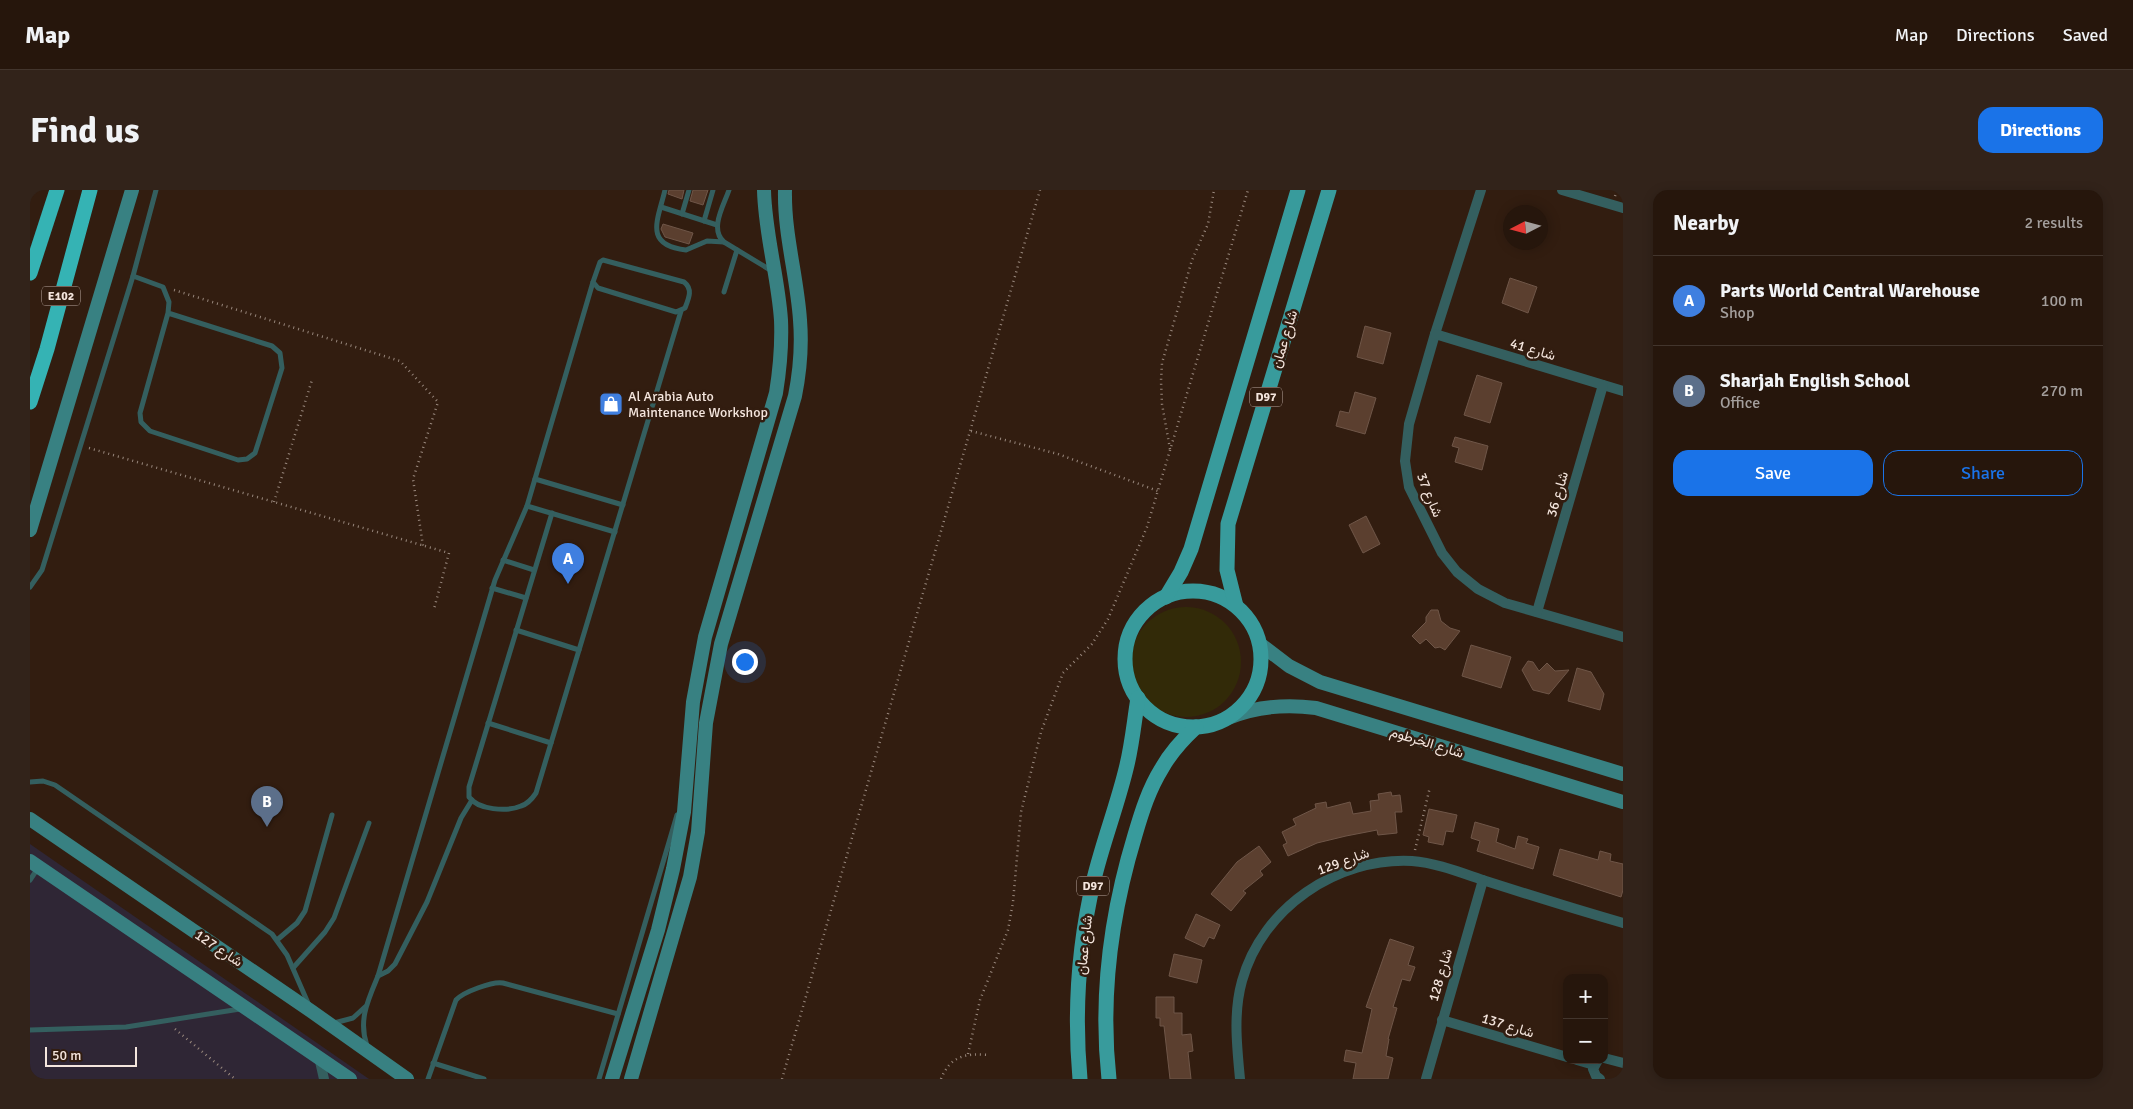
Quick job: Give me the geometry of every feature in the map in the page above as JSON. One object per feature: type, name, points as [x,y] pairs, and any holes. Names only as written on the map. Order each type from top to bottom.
[{"type":"highway","name":"E102","points":[[30,273],[56,190]]},
{"type":"highway","name":"E102","points":[[30,402],[47,349],[90,190]]},
{"type":"main road","name":"D97","points":[[1166,597],[1181,572],[1191,549],[1298,190]]},
{"type":"main road","name":"شارع عمان","points":[[1236,606],[1227,570],[1228,524],[1329,190]]},
{"type":"main road","points":[[1180,592],[1202,592],[1223,598],[1236,606],[1250,623],[1260,644],[1259,678],[1247,700],[1228,718],[1213,724],[1196,727],[1179,726],[1163,720],[1149,710],[1138,698],[1130,683],[1126,666],[1126,649],[1131,632],[1146,611],[1166,597],[1180,592]]},
{"type":"main road","name":"شارع عمان","points":[[1080,1079],[1079,1005],[1087,917],[1094,878],[1126,769],[1138,698]]},
{"type":"main road","name":"شارع عمان","points":[[1109,1079],[1106,1028],[1108,965],[1123,876],[1153,784],[1172,753],[1196,727]]},
{"type":"street","points":[[30,530],[132,190]]},
{"type":"street","points":[[612,1079],[667,897],[679,841],[685,794],[692,702],[705,637],[776,392],[782,335],[779,302],[766,227],[764,190]]},
{"type":"street","points":[[631,1079],[690,877],[699,823],[707,714],[720,644],[795,396],[798,378],[800,320],[788,242],[785,190]]},
{"type":"street","name":"شارع 37","points":[[1481,190],[1435,334],[1406,440],[1405,461],[1408,486],[1436,543],[1457,572],[1478,589],[1491,597],[1536,612],[1623,637]]},
{"type":"street","points":[[1562,190],[1623,208]]},
{"type":"street","name":"شارع 41","points":[[1435,334],[1623,391]]},
{"type":"street","name":"شارع 36","points":[[1536,612],[1603,385]]},
{"type":"street","name":"شارع الخرطوم","points":[[1260,644],[1289,666],[1320,682],[1623,774]]},
{"type":"street","name":"شارع الخرطوم","points":[[1228,718],[1240,713],[1271,706],[1316,708],[1623,802]]},
{"type":"street","name":"شارع 127","points":[[30,819],[328,1023],[406,1079]]},
{"type":"street","name":"شارع 129","points":[[1240,1079],[1237,1023],[1238,998],[1250,958],[1271,924],[1304,894],[1335,876],[1374,864],[1413,861],[1435,865],[1623,923]]},
{"type":"street","points":[[35,864],[350,1079]]},
{"type":"street","name":"شارع 128","points":[[1426,1079],[1483,880]]},
{"type":"street","name":"شارع 137","points":[[1442,1020],[1563,1056]]},
{"type":"street","points":[[319,1057],[324,1079]]},
{"type":"street","points":[[1608,1059],[1623,1063]]},
{"type":"street","points":[[1596,1064],[1594,1073],[1600,1079]]},
{"type":"lane","points":[[30,587],[42,570],[133,276],[156,190]]},
{"type":"lane","points":[[665,190],[656,232],[664,244],[686,250],[707,242],[724,242]]},
{"type":"lane","points":[[682,214],[689,190]]},
{"type":"lane","points":[[704,221],[712,190]]},
{"type":"lane","points":[[729,190],[717,225],[719,236],[724,242],[774,273]]},
{"type":"lane","points":[[661,208],[717,225]]},
{"type":"lane","points":[[724,292],[737,250]]},
{"type":"lane","points":[[370,1053],[362,1027],[366,1006],[378,976],[492,588],[527,506],[600,262],[606,260],[684,282],[690,292],[686,306],[681,311],[536,793],[527,803],[515,808],[479,806],[472,800],[469,787],[552,513]]},
{"type":"lane","points":[[133,276],[162,287],[168,296],[168,313],[140,413],[141,422],[150,431],[238,460],[247,459],[255,453],[282,368],[280,353],[272,346],[168,313]]},
{"type":"lane","points":[[593,282],[600,289],[676,312],[681,311]]},
{"type":"lane","points":[[535,479],[623,505]]},
{"type":"lane","points":[[527,506],[615,532]]},
{"type":"lane","points":[[503,560],[534,570]]},
{"type":"lane","points":[[492,588],[526,598]]},
{"type":"lane","points":[[516,630],[579,650]]},
{"type":"lane","points":[[488,723],[551,743]]},
{"type":"lane","points":[[30,782],[43,781],[55,785],[272,934],[293,968],[310,1011]]},
{"type":"lane","points":[[599,1079],[668,843],[685,794]]},
{"type":"lane","points":[[378,976],[388,971],[395,964],[427,902],[461,818],[472,800]]},
{"type":"lane","points":[[277,940],[301,919],[305,912],[332,815]]},
{"type":"lane","points":[[293,968],[325,932],[334,918],[369,823]]},
{"type":"lane","points":[[30,880],[35,864]]},
{"type":"lane","points":[[428,1079],[456,1000],[464,993],[490,983],[499,982],[618,1014]]},
{"type":"lane","points":[[328,1023],[345,1021],[360,1013],[366,1006]]},
{"type":"lane","points":[[30,1030],[99,1029],[248,1008]]},
{"type":"lane","points":[[433,1063],[484,1079]]},
{"type":"path","points":[[782,1079],[1040,190]]},
{"type":"path","points":[[1170,450],[1162,404],[1162,363],[1192,260],[1212,212],[1214,190]]},
{"type":"path","points":[[968,1054],[980,1000],[1008,930],[1013,902],[1021,812],[1034,756],[1046,717],[1063,673],[1092,644],[1108,619],[1147,527],[1248,190]]},
{"type":"path","points":[[162,287],[400,361],[438,402],[413,479],[423,546]]},
{"type":"path","points":[[274,502],[312,380]]},
{"type":"path","points":[[971,431],[1058,454],[1158,491]]},
{"type":"path","points":[[80,445],[449,553],[434,609]]},
{"type":"path","points":[[1413,861],[1430,787]]},
{"type":"path","points":[[166,1021],[235,1079]]},
{"type":"path","points":[[941,1079],[949,1064],[955,1059],[968,1054],[988,1055]]},
{"type":"shaded area","points":[[30,844],[369,1079],[30,1079]]},
{"type":"sand","points":[[1186,607],[1207,611],[1225,623],[1237,641],[1241,662],[1237,683],[1225,701],[1207,713],[1186,717],[1165,713],[1147,701],[1135,683],[1131,662],[1135,641],[1147,623],[1165,611]]},
{"type":"building","points":[[669,190],[684,190],[682,199],[668,194]]},
{"type":"building","points":[[693,190],[708,190],[703,205],[690,201]]},
{"type":"building","points":[[663,224],[693,233],[689,244],[665,237],[661,229]]},
{"type":"building","points":[[1510,278],[1537,287],[1528,313],[1502,303]]},
{"type":"building","points":[[1365,326],[1391,333],[1383,364],[1357,357]]},
{"type":"building","points":[[1477,375],[1502,383],[1490,423],[1464,415]]},
{"type":"building","points":[[1355,392],[1376,398],[1365,434],[1336,426],[1340,411],[1349,413]]},
{"type":"building","points":[[1455,437],[1488,446],[1482,470],[1455,462],[1459,448],[1452,446]]},
{"type":"building","points":[[1366,516],[1380,544],[1363,553],[1349,525]]},
{"type":"building","points":[[1431,610],[1438,610],[1441,621],[1450,628],[1460,631],[1445,650],[1440,647],[1435,648],[1426,639],[1420,644],[1412,636],[1426,622],[1426,617]]},
{"type":"building","points":[[1471,645],[1511,657],[1501,688],[1462,676]]},
{"type":"building","points":[[1528,661],[1533,662],[1539,671],[1547,663],[1555,671],[1569,670],[1549,694],[1533,690],[1522,670]]},
{"type":"building","points":[[1577,668],[1591,672],[1604,694],[1600,710],[1568,701]]},
{"type":"building","points":[[1391,792],[1392,796],[1400,795],[1402,812],[1395,812],[1397,833],[1378,835],[1377,830],[1346,836],[1317,843],[1288,856],[1283,845],[1287,843],[1282,832],[1296,825],[1293,819],[1316,808],[1315,804],[1326,802],[1327,808],[1350,802],[1353,814],[1371,811],[1370,801],[1379,800],[1378,794]]},
{"type":"building","points":[[1429,809],[1457,815],[1453,832],[1446,831],[1443,845],[1428,842],[1429,837],[1423,835]]},
{"type":"building","points":[[1475,822],[1499,829],[1496,842],[1515,849],[1518,836],[1528,839],[1526,843],[1539,847],[1533,869],[1477,851],[1480,841],[1471,838]]},
{"type":"building","points":[[1259,846],[1271,862],[1260,871],[1263,875],[1243,891],[1246,893],[1231,911],[1211,894],[1237,862]]},
{"type":"building","points":[[1560,849],[1598,860],[1600,851],[1611,854],[1610,861],[1623,864],[1623,890],[1621,897],[1553,875]]},
{"type":"building","points":[[1196,914],[1220,925],[1214,939],[1209,937],[1204,947],[1185,938]]},
{"type":"building","points":[[1390,939],[1414,947],[1408,965],[1415,967],[1410,981],[1402,979],[1393,1007],[1397,1008],[1388,1039],[1386,1056],[1393,1058],[1388,1079],[1353,1079],[1356,1063],[1344,1061],[1346,1050],[1362,1053],[1372,1009],[1366,1007]]},
{"type":"building","points":[[1174,954],[1202,960],[1197,983],[1169,976]]},
{"type":"building","points":[[1156,997],[1174,997],[1174,1013],[1182,1013],[1182,1035],[1191,1034],[1193,1051],[1188,1052],[1191,1079],[1170,1079],[1164,1026],[1160,1026],[1160,1018],[1156,1018]]},
{"type":"place","name":"Al Arabia Auto Maintenance Workshop","points":[[611,404]]},
{"type":"place","name":"Parts World Central Warehouse","points":[[568,584]]},
{"type":"place","name":"Sharjah English School","points":[[267,827]]}]
